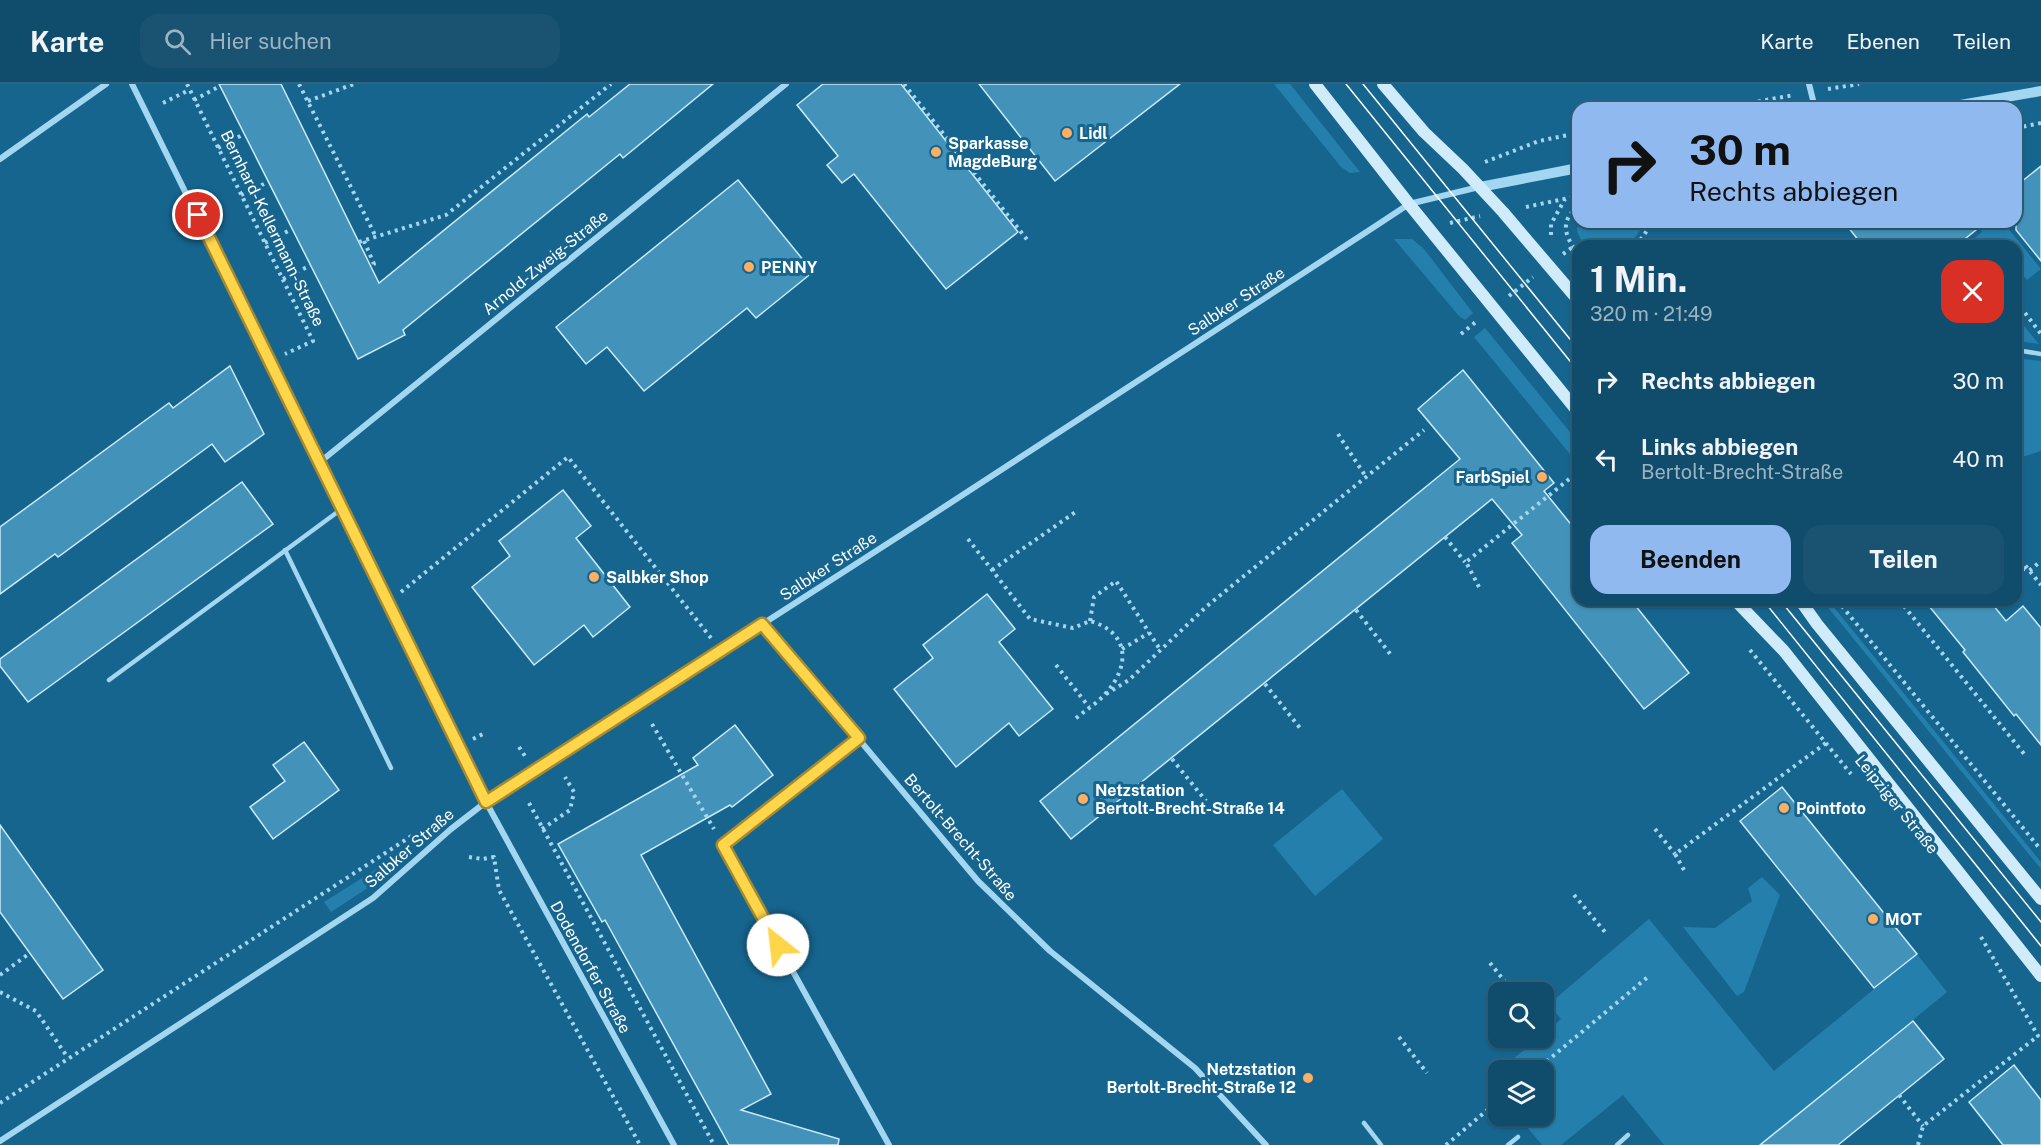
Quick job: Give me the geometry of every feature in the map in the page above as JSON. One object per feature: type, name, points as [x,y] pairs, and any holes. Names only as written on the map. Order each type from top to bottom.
[{"type":"main road","points":[[1315,84],[1572,405]]},
{"type":"main road","points":[[1383,84],[1424,132],[1480,187],[1572,293]]},
{"type":"main road","name":"Leipziger Straße","points":[[1742,606],[1784,651],[2041,976]]},
{"type":"main road","points":[[1804,606],[2041,899]]},
{"type":"street","points":[[0,159],[106,84]]},
{"type":"street","points":[[132,84],[486,802]]},
{"type":"street","name":"Arnold-Zweig-Straße","points":[[320,462],[786,84]]},
{"type":"street","points":[[1809,84],[1814,102]]},
{"type":"street","points":[[1978,102],[2041,91]]},
{"type":"street","points":[[1480,187],[1572,169]]},
{"type":"street","name":"Salbker Straße","points":[[0,1141],[373,898],[451,829],[486,802],[1409,204],[1480,187]]},
{"type":"street","name":"Bertolt-Brecht-Straße","points":[[762,624],[978,881],[1001,905],[1050,951],[1195,1068],[1266,1145]]},
{"type":"street","points":[[859,738],[723,845],[889,1145]]},
{"type":"street","name":"Dodendorfer Straße","points":[[486,802],[674,1145]]},
{"type":"lane","points":[[2022,351],[2041,354]]},
{"type":"lane","points":[[109,680],[342,508]]},
{"type":"lane","points":[[285,550],[391,768]]},
{"type":"lane","points":[[1364,1123],[1381,1145]]},
{"type":"lane","points":[[1617,1145],[1628,1136]]},
{"type":"lane","points":[[1508,1145],[1518,1137]]},
{"type":"path","name":"Bernhard-Kellermann-Straße","points":[[187,84],[313,341],[270,361]]},
{"type":"path","points":[[299,84],[376,237]]},
{"type":"path","points":[[308,101],[354,84]]},
{"type":"path","points":[[370,266],[374,264],[361,242],[446,215],[611,84]]},
{"type":"path","points":[[904,84],[1029,242]]},
{"type":"path","points":[[1755,102],[1859,84]]},
{"type":"path","points":[[194,99],[220,86]]},
{"type":"path","points":[[163,103],[189,90]]},
{"type":"path","points":[[2022,127],[2041,123]]},
{"type":"path","points":[[1506,154],[1539,141],[1572,134]]},
{"type":"path","points":[[218,148],[244,135]]},
{"type":"path","points":[[242,195],[268,182]]},
{"type":"path","points":[[1551,236],[1551,224],[1566,198]]},
{"type":"path","points":[[1572,211],[1566,225],[1566,236],[1572,245]]},
{"type":"path","points":[[265,243],[292,229]]},
{"type":"path","points":[[1461,334],[1572,248]]},
{"type":"path","points":[[282,279],[311,266]]},
{"type":"path","points":[[2022,283],[2025,287]]},
{"type":"path","points":[[2022,309],[2041,334]]},
{"type":"path","points":[[1074,720],[1106,694],[1129,680],[1207,606],[1424,430]]},
{"type":"path","points":[[1338,434],[1366,477]]},
{"type":"path","points":[[388,602],[568,457],[721,650]]},
{"type":"path","points":[[1466,562],[1572,477]]},
{"type":"path","points":[[992,570],[1077,511]]},
{"type":"path","points":[[1445,537],[1466,562],[1479,587]]},
{"type":"path","points":[[968,539],[1030,619],[1073,628],[1090,621],[1108,628],[1119,641],[1124,657],[1119,674],[1106,694]]},
{"type":"path","points":[[2029,571],[2041,561]]},
{"type":"path","points":[[2022,562],[2041,585]]},
{"type":"path","points":[[2022,568],[2029,571]]},
{"type":"path","points":[[1090,621],[1094,597],[1116,581],[1161,651]]},
{"type":"path","points":[[1842,606],[2041,850]]},
{"type":"path","points":[[1904,606],[2025,755]]},
{"type":"path","points":[[1356,610],[1391,655]]},
{"type":"path","points":[[1122,649],[1149,633]]},
{"type":"path","name":"Leipziger Straße","points":[[1746,645],[1855,778]]},
{"type":"path","points":[[1056,665],[1089,707]]},
{"type":"path","points":[[1265,684],[1300,728]]},
{"type":"path","points":[[652,724],[723,845]]},
{"type":"path","points":[[1675,854],[1826,742]]},
{"type":"path","points":[[1172,759],[1206,801]]},
{"type":"path","points":[[542,829],[570,810],[574,792],[565,777]]},
{"type":"path","points":[[529,803],[714,1145]]},
{"type":"path","points":[[1655,829],[1675,854],[1684,870]]},
{"type":"path","name":"Salbker Straße","points":[[0,1103],[400,846],[416,833]]},
{"type":"path","points":[[469,857],[482,859],[494,857],[499,890],[640,1145]]},
{"type":"path","points":[[1574,895],[1605,933]]},
{"type":"path","points":[[1918,1145],[1923,1126],[2039,1038],[1978,931]]},
{"type":"path","points":[[0,975],[30,953]]},
{"type":"path","points":[[1490,963],[1505,982]]},
{"type":"path","points":[[1548,1060],[1649,976]]},
{"type":"path","points":[[0,992],[36,1011],[68,1058]]},
{"type":"path","points":[[1399,1037],[1427,1073]]},
{"type":"path","points":[[1899,1095],[1923,1126]]},
{"type":"path","points":[[1446,1145],[1488,1109]]},
{"type":"shaded area","points":[[1274,84],[1290,84],[1360,172],[1350,173],[1341,167]]},
{"type":"shaded area","points":[[1577,228],[1642,228],[1633,240],[1581,240]]},
{"type":"shaded area","points":[[1982,228],[2008,228],[2018,240],[1972,240],[1982,232],[1980,230]]},
{"type":"shaded area","points":[[1394,239],[1412,239],[1424,249],[1473,313],[1465,320],[1459,316]]},
{"type":"shaded area","points":[[2022,246],[2041,269],[2027,280],[2022,274]]},
{"type":"shaded area","points":[[2022,323],[2039,344],[2022,342]]},
{"type":"shaded area","points":[[1485,328],[1572,435],[1572,457],[1474,337]]},
{"type":"shaded area","points":[[2022,359],[2041,361],[2041,451],[2022,457]]},
{"type":"shaded area","points":[[1827,606],[1833,606],[2041,862],[2041,869]]},
{"type":"shaded area","points":[[1342,789],[1383,839],[1315,896],[1273,845]]},
{"type":"shaded area","points":[[408,849],[380,880],[331,912],[324,902]]},
{"type":"shaded area","points":[[1762,877],[1780,895],[1744,992],[1737,996],[1683,927],[1715,928],[1752,901],[1748,888]]},
{"type":"shaded area","points":[[1649,919],[1774,1071],[1917,954],[1947,992],[1760,1145],[1664,1145],[1623,1095],[1561,1145],[1542,1145],[1526,1126],[1554,1126],[1554,1060],[1512,1060],[1527,1048],[1554,1048],[1554,1025],[1561,1019],[1554,1010],[1554,1000]]},
{"type":"building","points":[[219,84],[281,84],[379,283],[587,114],[589,117],[630,84],[713,84],[623,158],[620,154],[403,330],[405,335],[358,359]]},
{"type":"building","points":[[823,84],[901,84],[1018,232],[946,289],[854,174],[842,183],[827,165],[838,156],[797,105]]},
{"type":"building","name":"Lidl","points":[[979,84],[1180,84],[1055,181]]},
{"type":"building","points":[[2041,166],[2041,261],[2016,230],[2016,228],[2022,228],[2022,181]]},
{"type":"building","points":[[738,180],[813,272],[756,318],[747,308],[644,391],[607,347],[586,364],[556,327]]},
{"type":"building","points":[[1849,228],[1978,228],[1964,240],[1858,240]]},
{"type":"building","points":[[230,366],[264,434],[225,462],[212,444],[58,557],[55,554],[0,594],[0,527],[169,403],[173,408]]},
{"type":"building","points":[[1463,370],[1554,483],[1544,491],[1572,526],[1572,606],[1636,606],[1689,673],[1644,709],[1512,543],[1522,535],[1492,499],[1071,839],[1040,801],[1460,459],[1418,409]]},
{"type":"building","points":[[242,482],[273,524],[28,702],[0,666],[0,659]]},
{"type":"building","points":[[563,490],[591,526],[576,538],[630,607],[593,637],[584,625],[534,665],[472,587],[510,556],[499,541]]},
{"type":"building","points":[[987,594],[1015,629],[999,642],[1053,709],[1019,736],[1009,723],[956,767],[894,689],[933,658],[923,645]]},
{"type":"building","points":[[1929,606],[1994,606],[2006,621],[2023,606],[2041,628],[2041,745],[2016,714],[2014,716],[1963,652],[1965,650]]},
{"type":"building","points":[[735,725],[773,775],[732,807],[730,805],[641,855],[771,1094],[741,1110],[839,1139],[838,1145],[729,1145],[605,920],[602,922],[558,844],[698,765],[693,758]]},
{"type":"building","points":[[304,742],[339,790],[273,839],[250,807],[285,781],[273,765]]},
{"type":"building","points":[[1782,787],[1917,954],[1874,988],[1740,821]]},
{"type":"building","points":[[0,825],[103,970],[63,999],[0,912]]},
{"type":"building","points":[[1913,1021],[1944,1059],[1838,1145],[1760,1145]]},
{"type":"building","points":[[2014,1065],[2041,1100],[2041,1145],[2003,1145],[1969,1102]]},
{"type":"tram line","points":[[1346,84],[1572,364]]},
{"type":"tram line","points":[[1363,84],[1572,342]]},
{"type":"tram line","points":[[1768,606],[2041,946]]},
{"type":"tram line","points":[[1785,606],[2041,922]]},
{"type":"place","name":"Lidl","points":[[1067,133]]},
{"type":"place","name":"Sparkasse MagdeBurg","points":[[936,152]]},
{"type":"place","name":"PENNY","points":[[749,267]]},
{"type":"place","name":"FarbSpiel","points":[[1542,477]]},
{"type":"place","name":"Salbker Shop","points":[[594,577]]},
{"type":"place","name":"Netzstation Bertolt-Brecht-Straße 14","points":[[1083,799]]},
{"type":"place","name":"Pointfoto","points":[[1784,808]]},
{"type":"place","name":"MOT","points":[[1873,919]]},
{"type":"place","name":"Netzstation Bertolt-Brecht-Straße 12","points":[[1308,1078]]},
{"type":"route","points":[[198,215],[486,802],[762,624],[859,738],[723,845],[778,945]]}]
